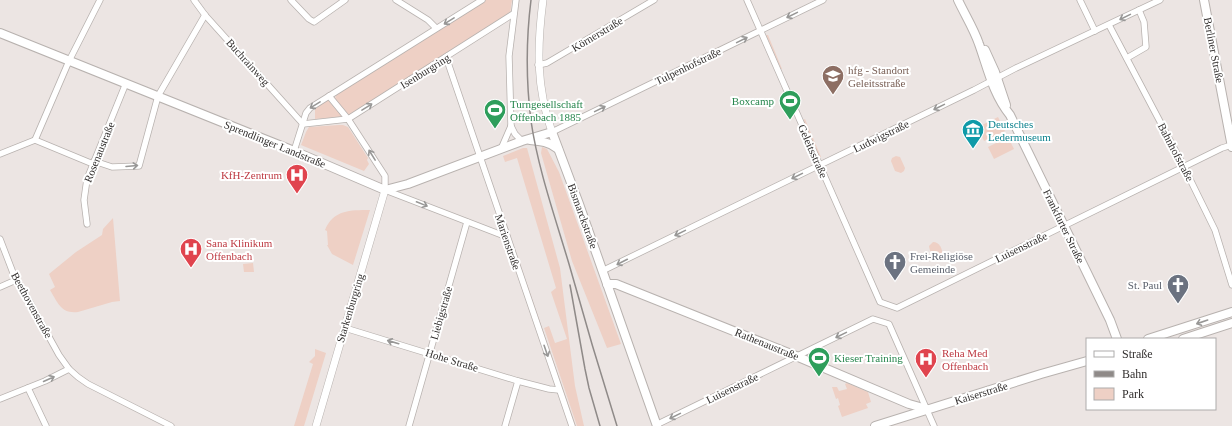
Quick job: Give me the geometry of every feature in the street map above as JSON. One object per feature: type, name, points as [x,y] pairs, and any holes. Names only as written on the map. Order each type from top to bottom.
[{"type":"main road","name":"Frankfurter Straße","points":[[958,0],[979,44],[986,52],[1001,103],[1010,115],[1110,320],[1117,338]]},
{"type":"main road","name":"Berliner Straße","points":[[1204,0],[1232,146]]},
{"type":"main road","name":"Sprendlinger Landstraße","points":[[0,33],[294,151],[385,190]]},
{"type":"main road","points":[[385,190],[404,186],[525,140],[552,132]]},
{"type":"main road","name":"Bismarckstraße","points":[[552,132],[657,426]]},
{"type":"main road","points":[[525,140],[545,142],[559,150]]},
{"type":"main road","name":"Rathenaustraße","points":[[607,284],[616,284],[927,410]]},
{"type":"main road","points":[[1154,338],[1172,335],[1232,312]]},
{"type":"main road","points":[[1186,338],[1232,323]]},
{"type":"main road","name":"Kaiserstraße","points":[[875,426],[1046,373],[1086,362]]},
{"type":"street","points":[[35,140],[69,61],[100,0]]},
{"type":"street","name":"Buchrainweg","points":[[194,0],[205,15],[303,124]]},
{"type":"street","points":[[293,1],[309,19],[316,22],[332,8],[345,0]]},
{"type":"street","points":[[396,0],[428,20],[436,28]]},
{"type":"street","points":[[294,151],[308,109],[482,0]]},
{"type":"street","points":[[516,0],[512,25],[509,67],[511,126],[515,134],[525,140]]},
{"type":"street","name":"Bismarckstraße","points":[[542,0],[538,65],[541,94],[552,132]]},
{"type":"street","name":"Körnerstraße","points":[[538,65],[547,63],[654,0]]},
{"type":"street","name":"Geleitsstraße","points":[[747,0],[880,302],[897,308]]},
{"type":"street","name":"Tulpenhofstraße","points":[[552,132],[824,0]]},
{"type":"street","points":[[1080,0],[1095,31]]},
{"type":"street","name":"Ludwigstraße","points":[[602,272],[1160,0]]},
{"type":"street","points":[[1127,58],[1146,47],[1144,22],[1139,10]]},
{"type":"street","name":"Isenburgring","points":[[303,124],[348,119],[514,14]]},
{"type":"street","points":[[0,154],[35,140],[94,162],[112,167],[139,166],[158,96],[205,15]]},
{"type":"street","points":[[502,22],[507,22],[512,25]]},
{"type":"street","name":"Bahnhofstraße","points":[[1109,25],[1184,167],[1216,234],[1232,285]]},
{"type":"street","name":"Marienstraße","points":[[446,58],[572,426]]},
{"type":"street","name":"Rosenaustraße","points":[[87,224],[84,207],[84,194],[87,179],[126,84]]},
{"type":"street","points":[[329,96],[348,119],[385,176],[385,190],[507,237]]},
{"type":"street","points":[[500,150],[511,126]]},
{"type":"street","name":"Luisenstraße","points":[[897,308],[1222,148],[1232,146]]},
{"type":"street","name":"Starkenburgring","points":[[316,426],[385,190]]},
{"type":"street","name":"Liebigstraße","points":[[409,426],[467,222]]},
{"type":"street","name":"Beethovenstraße","points":[[0,239],[16,280],[59,355],[69,369],[88,384],[171,426]]},
{"type":"street","points":[[0,287],[16,280]]},
{"type":"street","name":"Luisenstraße","points":[[657,426],[796,356],[874,319],[890,324],[927,410]]},
{"type":"street","name":"Hohe Straße","points":[[345,328],[518,381],[550,390],[559,390]]},
{"type":"street","points":[[0,398],[50,379],[69,369]]},
{"type":"street","points":[[505,426],[518,381]]},
{"type":"street","points":[[28,388],[46,426]]},
{"type":"street","points":[[927,410],[934,426]]},
{"type":"green space","points":[[486,0],[512,0],[510,14],[350,115],[346,113],[335,99],[336,95]]},
{"type":"green space","points":[[766,35],[768,35],[782,69],[781,69]]},
{"type":"green space","points":[[328,100],[341,115],[341,117],[315,119],[315,108]]},
{"type":"green space","points":[[998,117],[1005,131],[984,141],[978,127]]},
{"type":"green space","points":[[805,119],[821,157],[819,158],[803,120]]},
{"type":"green space","points":[[343,125],[348,127],[368,158],[367,160],[369,164],[364,171],[301,145],[309,127]]},
{"type":"green space","points":[[1008,137],[1014,149],[994,159],[988,147]]},
{"type":"green space","points":[[542,147],[547,149],[559,172],[621,344],[607,348],[572,261],[541,153]]},
{"type":"green space","points":[[523,148],[527,148],[560,268],[575,386],[584,426],[577,426],[544,328],[549,326],[555,343],[567,339],[551,292],[556,288],[517,158],[505,162],[503,156]]},
{"type":"green space","points":[[896,156],[900,157],[905,168],[901,173],[895,171],[891,161],[892,158]]},
{"type":"green space","points":[[370,210],[353,265],[332,254],[327,245],[327,231],[325,230],[328,223],[343,212]]},
{"type":"green space","points":[[113,218],[120,301],[78,312],[72,312],[64,309],[58,303],[50,290],[55,287],[49,274],[76,252],[102,235],[103,229]]},
{"type":"green space","points":[[933,242],[937,243],[941,248],[943,255],[940,259],[935,259],[931,253],[929,246]]},
{"type":"green space","points":[[253,263],[254,272],[244,272],[243,264]]},
{"type":"green space","points":[[520,264],[576,426],[574,426],[519,265]]},
{"type":"green space","points":[[315,349],[326,353],[304,426],[294,426],[313,364],[309,362],[315,356]]},
{"type":"green space","points":[[847,383],[868,392],[871,402],[866,404],[868,408],[842,417],[838,406],[840,405],[838,398],[836,399],[832,387],[837,387],[839,391],[847,389],[845,384]]},
{"type":"railway","points":[[531,0],[527,45],[527,76],[529,106],[534,139],[547,193],[617,426]]},
{"type":"railway","points":[[570,285],[589,388],[600,426]]},
{"type":"place","name":"hfg - Standort Geleitsstraße","points":[[833,96]]},
{"type":"place","name":"Boxcamp","points":[[790,120]]},
{"type":"place","name":"Turngesellschaft Offenbach 1885","points":[[495,130]]},
{"type":"place","name":"Deutsches Ledermuseum","points":[[973,150]]},
{"type":"place","name":"KfH-Zentrum","points":[[297,194]]},
{"type":"place","name":"Sana Klinikum Offenbach","points":[[191,268]]},
{"type":"place","name":"Frei-Religiöse Gemeinde","points":[[895,282]]},
{"type":"place","name":"St. Paul","points":[[1178,304]]},
{"type":"place","name":"Kieser Training","points":[[819,378]]},
{"type":"place","name":"Reha Med Offenbach","points":[[926,378]]}]
